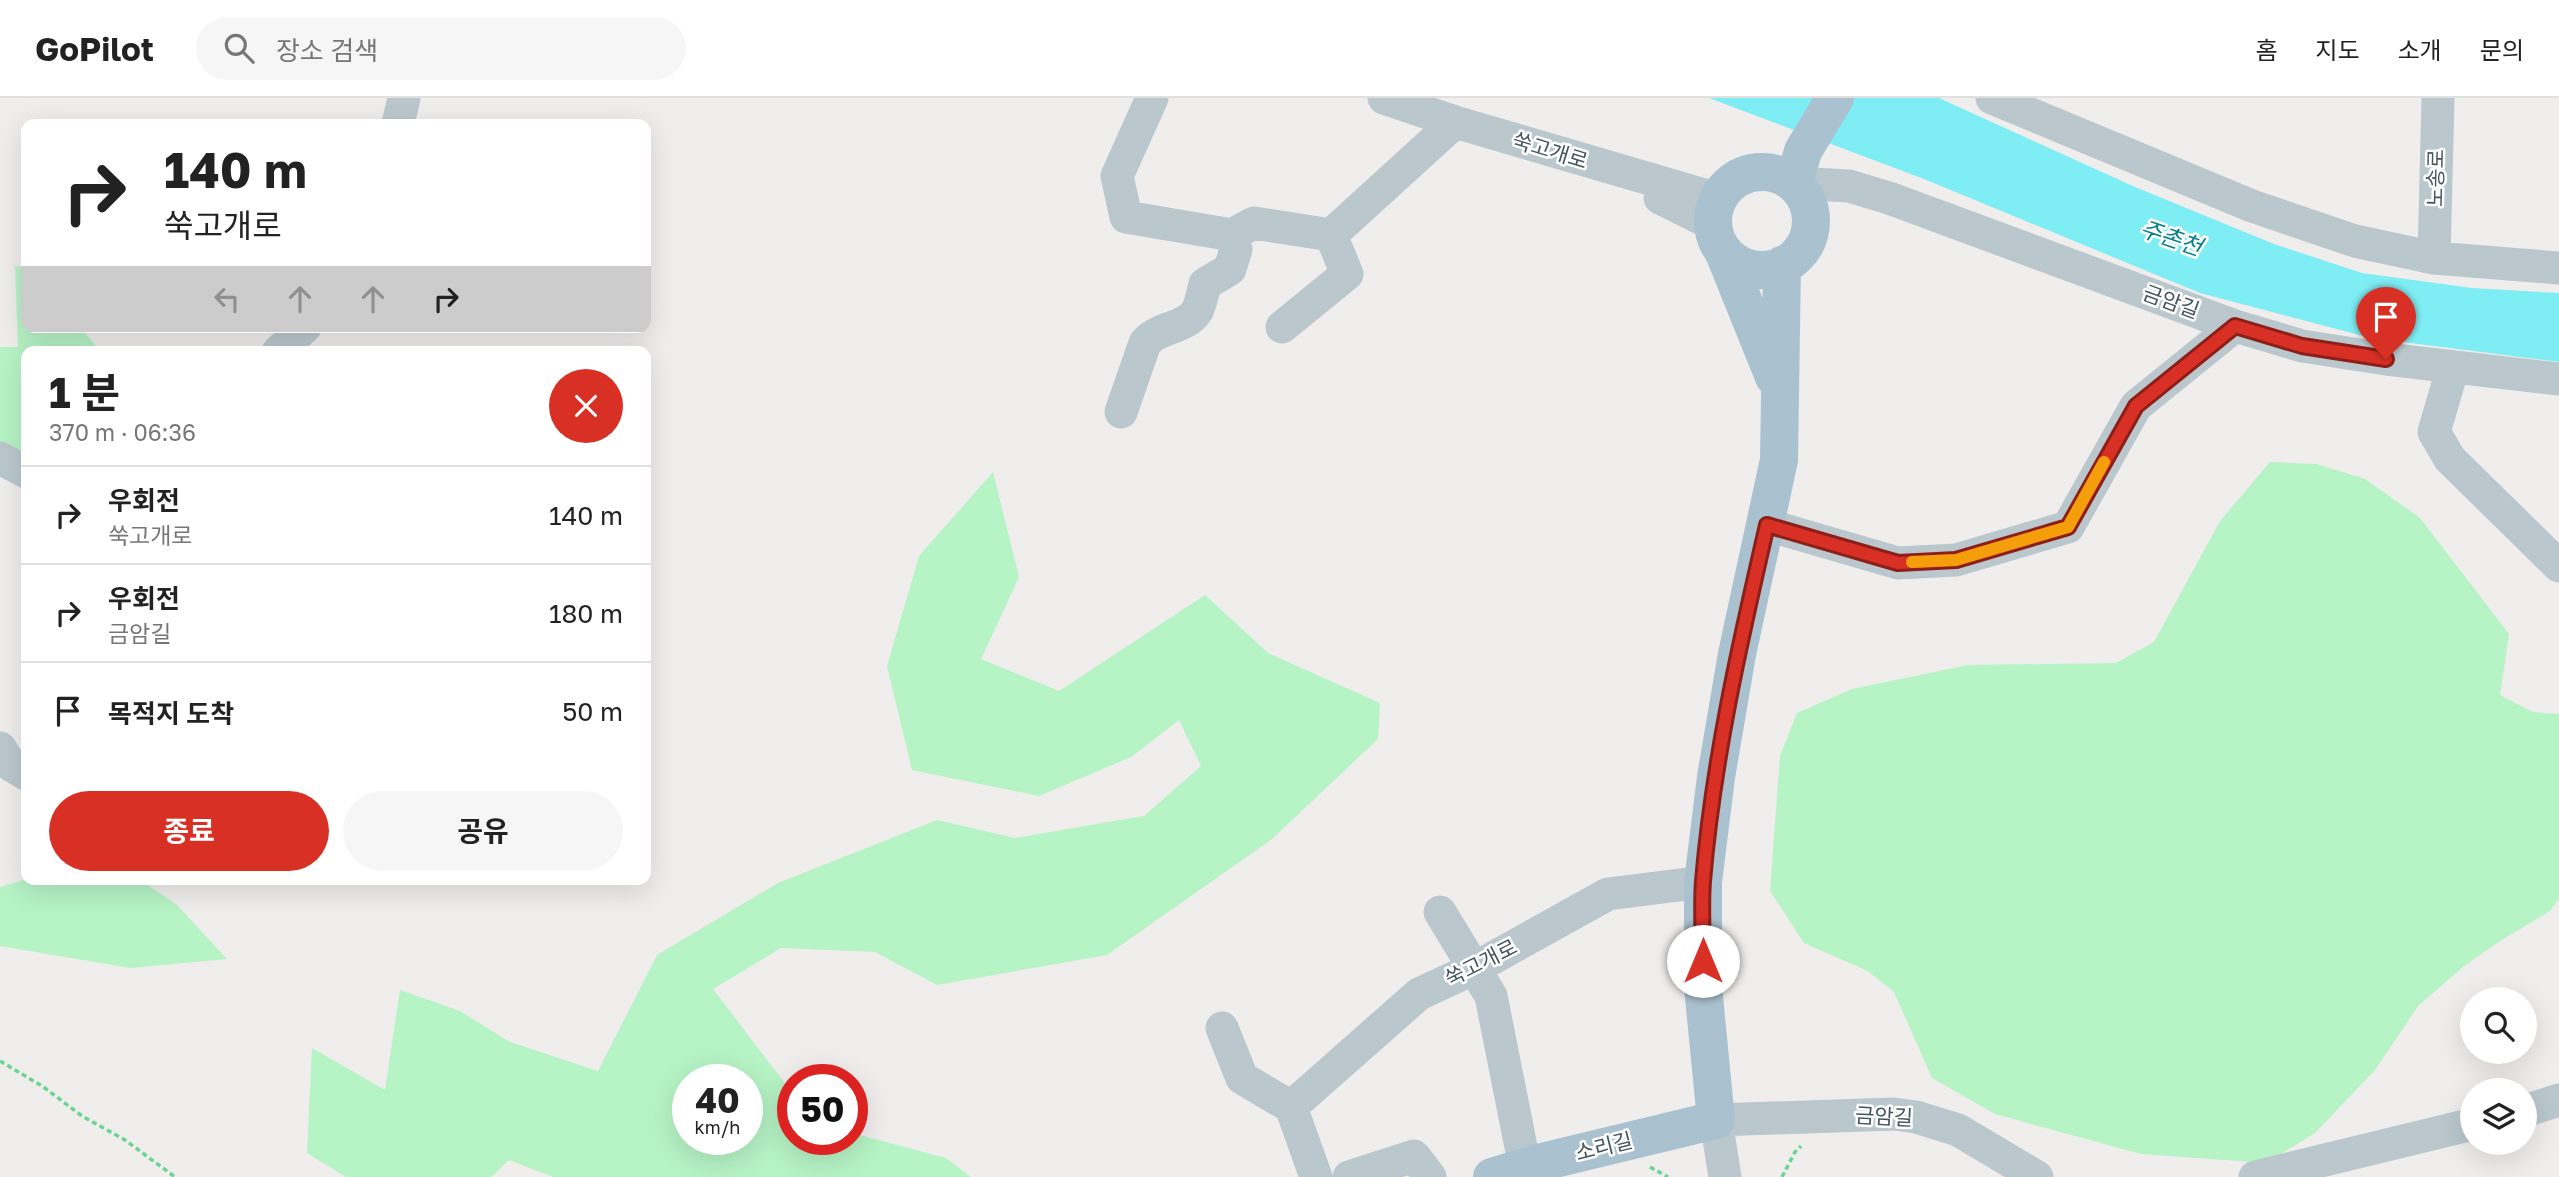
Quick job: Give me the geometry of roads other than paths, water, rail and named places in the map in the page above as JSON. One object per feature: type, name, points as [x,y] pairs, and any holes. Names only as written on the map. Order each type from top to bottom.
[{"type":"main road","points":[[1718,225],[1737,263],[1751,269],[1767,270],[1796,257],[1811,229],[1810,212],[1799,167],[1835,98]]},
{"type":"main road","points":[[1781,396],[1718,225],[1732,181],[1747,173],[1780,175],[1799,167]]},
{"type":"main road","points":[[1716,1120],[1703,987],[1703,883],[1716,777],[1737,654],[1779,460],[1783,265]]},
{"type":"main road","name":"소리길","points":[[1509,1172],[1716,1120]]},
{"type":"street","points":[[399,119],[404,98]]},
{"type":"street","points":[[1152,98],[1117,176],[1126,217],[1232,235],[1254,223],[1331,235]]},
{"type":"street","name":"쑥고개로","points":[[1384,98],[1586,162],[1718,225]]},
{"type":"street","points":[[1992,98],[2307,227],[2355,241],[2434,258],[2559,268]]},
{"type":"street","name":"노송로","points":[[2434,258],[2438,98]]},
{"type":"street","points":[[1331,235],[1455,122]]},
{"type":"street","name":"금암길","points":[[1799,167],[2235,326],[2302,346],[2559,379]]},
{"type":"street","points":[[1121,412],[1145,343],[1152,334],[1188,321],[1198,310],[1205,284],[1230,269],[1236,249],[1232,235]]},
{"type":"street","points":[[1282,327],[1346,274],[1331,235]]},
{"type":"street","points":[[1767,525],[1898,563],[1956,560],[2068,527],[2136,406],[2235,326]]},
{"type":"street","points":[[284,346],[299,333]]},
{"type":"street","points":[[2453,367],[2434,432],[2450,459],[2559,566]]},
{"type":"street","points":[[0,458],[21,469]]},
{"type":"street","points":[[0,748],[11,765],[21,771]]},
{"type":"street","name":"쑥고개로","points":[[1291,1107],[1419,994],[1475,968],[1608,894],[1703,883]]},
{"type":"street","points":[[1440,912],[1491,996],[1509,1172]]},
{"type":"street","points":[[1222,1028],[1242,1078],[1291,1107],[1316,1177]]},
{"type":"street","points":[[2537,1107],[2559,1100]]},
{"type":"street","name":"금암길","points":[[1716,1120],[1857,1114],[1916,1117],[1958,1130],[2036,1177]]},
{"type":"street","points":[[1716,1120],[1725,1177]]},
{"type":"street","points":[[2255,1177],[2460,1127]]},
{"type":"street","points":[[1349,1177],[1414,1156],[1430,1177]]},
{"type":"water","name":"주촌천","points":[[1709,98],[1939,98],[2135,187],[2274,244],[2362,273],[2472,288],[2559,293],[2559,362],[2371,338],[2200,293],[1924,179]]}]
